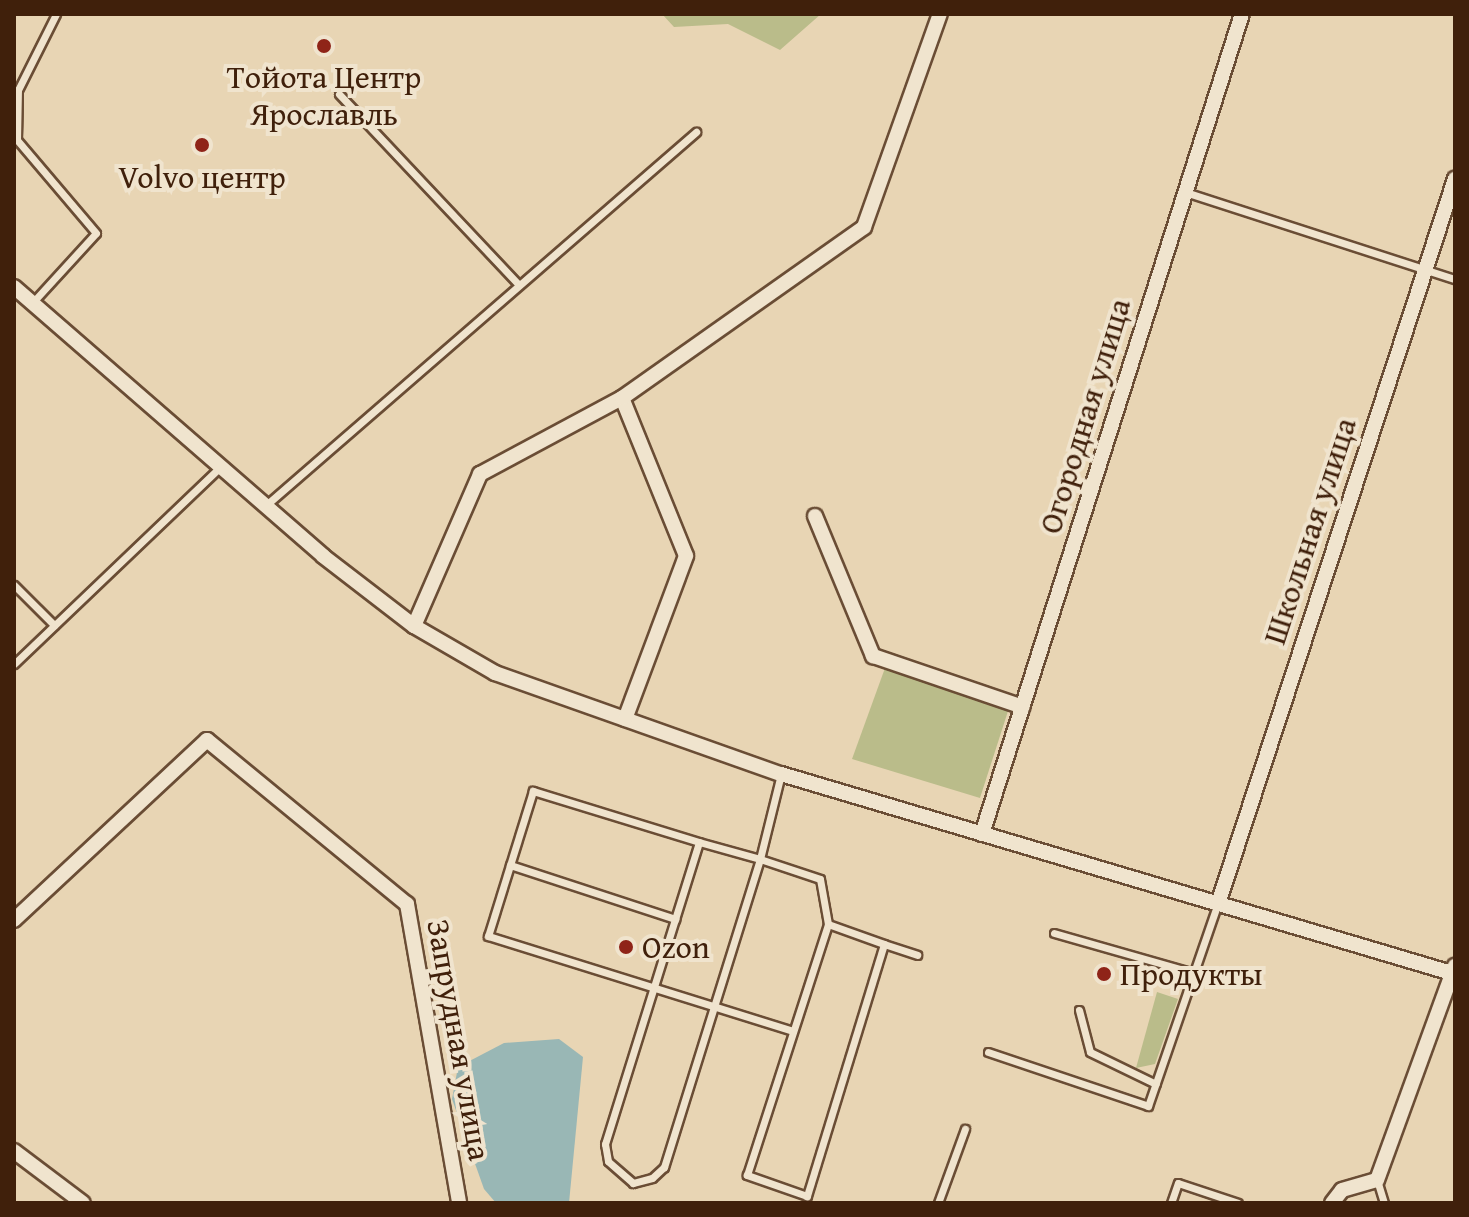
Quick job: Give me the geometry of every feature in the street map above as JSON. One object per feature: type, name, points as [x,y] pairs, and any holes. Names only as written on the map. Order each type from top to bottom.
[{"type":"street","points":[[414,626],[480,474],[622,398],[864,227],[940,14]]},
{"type":"street","name":"Огородная улица","points":[[982,834],[1242,14]]},
{"type":"street","name":"Школьная улица","points":[[1219,901],[1455,179]]},
{"type":"street","points":[[14,287],[265,506],[414,626],[495,673],[781,774],[1454,971],[1377,1180],[1342,1190],[1332,1203]]},
{"type":"street","points":[[622,398],[686,556],[625,719]]},
{"type":"street","points":[[815,516],[873,656],[1023,707]]},
{"type":"street","name":"Запрудная улица","points":[[14,920],[207,740],[407,904],[459,1203]]},
{"type":"street","points":[[14,1151],[83,1203]]},
{"type":"lane","points":[[33,302],[96,233],[23,150],[16,132],[21,80],[56,14]]},
{"type":"lane","points":[[339,94],[519,285]]},
{"type":"lane","points":[[265,506],[696,132]]},
{"type":"lane","points":[[1185,192],[1455,279]]},
{"type":"lane","points":[[14,664],[220,467]]},
{"type":"lane","points":[[14,585],[54,625]]},
{"type":"lane","points":[[699,842],[605,1144],[608,1161],[633,1183],[652,1178],[664,1167],[760,859],[781,774]]},
{"type":"lane","points":[[793,1031],[654,985],[488,936],[533,791],[820,879],[828,924],[747,1175],[807,1196],[884,944]]},
{"type":"lane","points":[[510,865],[675,919]]},
{"type":"lane","points":[[988,1052],[1148,1106],[1219,901]]},
{"type":"lane","points":[[828,924],[917,955]]},
{"type":"lane","points":[[1054,933],[1194,973]]},
{"type":"lane","points":[[1079,1010],[1090,1052],[1156,1084]]},
{"type":"lane","points":[[938,1203],[965,1129]]},
{"type":"lane","points":[[1377,1180],[1384,1203]]},
{"type":"lane","points":[[1171,1203],[1178,1183],[1238,1203]]},
{"type":"green space","points":[[662,14],[821,14],[780,50],[728,24],[674,27]]},
{"type":"green space","points":[[885,668],[1009,708],[980,798],[852,759]]},
{"type":"green space","points":[[1157,992],[1178,999],[1155,1064],[1136,1068]]},
{"type":"water","points":[[559,1039],[583,1057],[569,1203],[496,1203],[484,1189],[452,1099],[458,1067],[504,1043]]},
{"type":"place","name":"Тойота Центр Ярославль","points":[[324,46]]},
{"type":"place","name":"Volvo центр","points":[[202,145]]},
{"type":"place","name":"Ozon","points":[[626,947]]},
{"type":"place","name":"Продукты","points":[[1104,974]]}]
